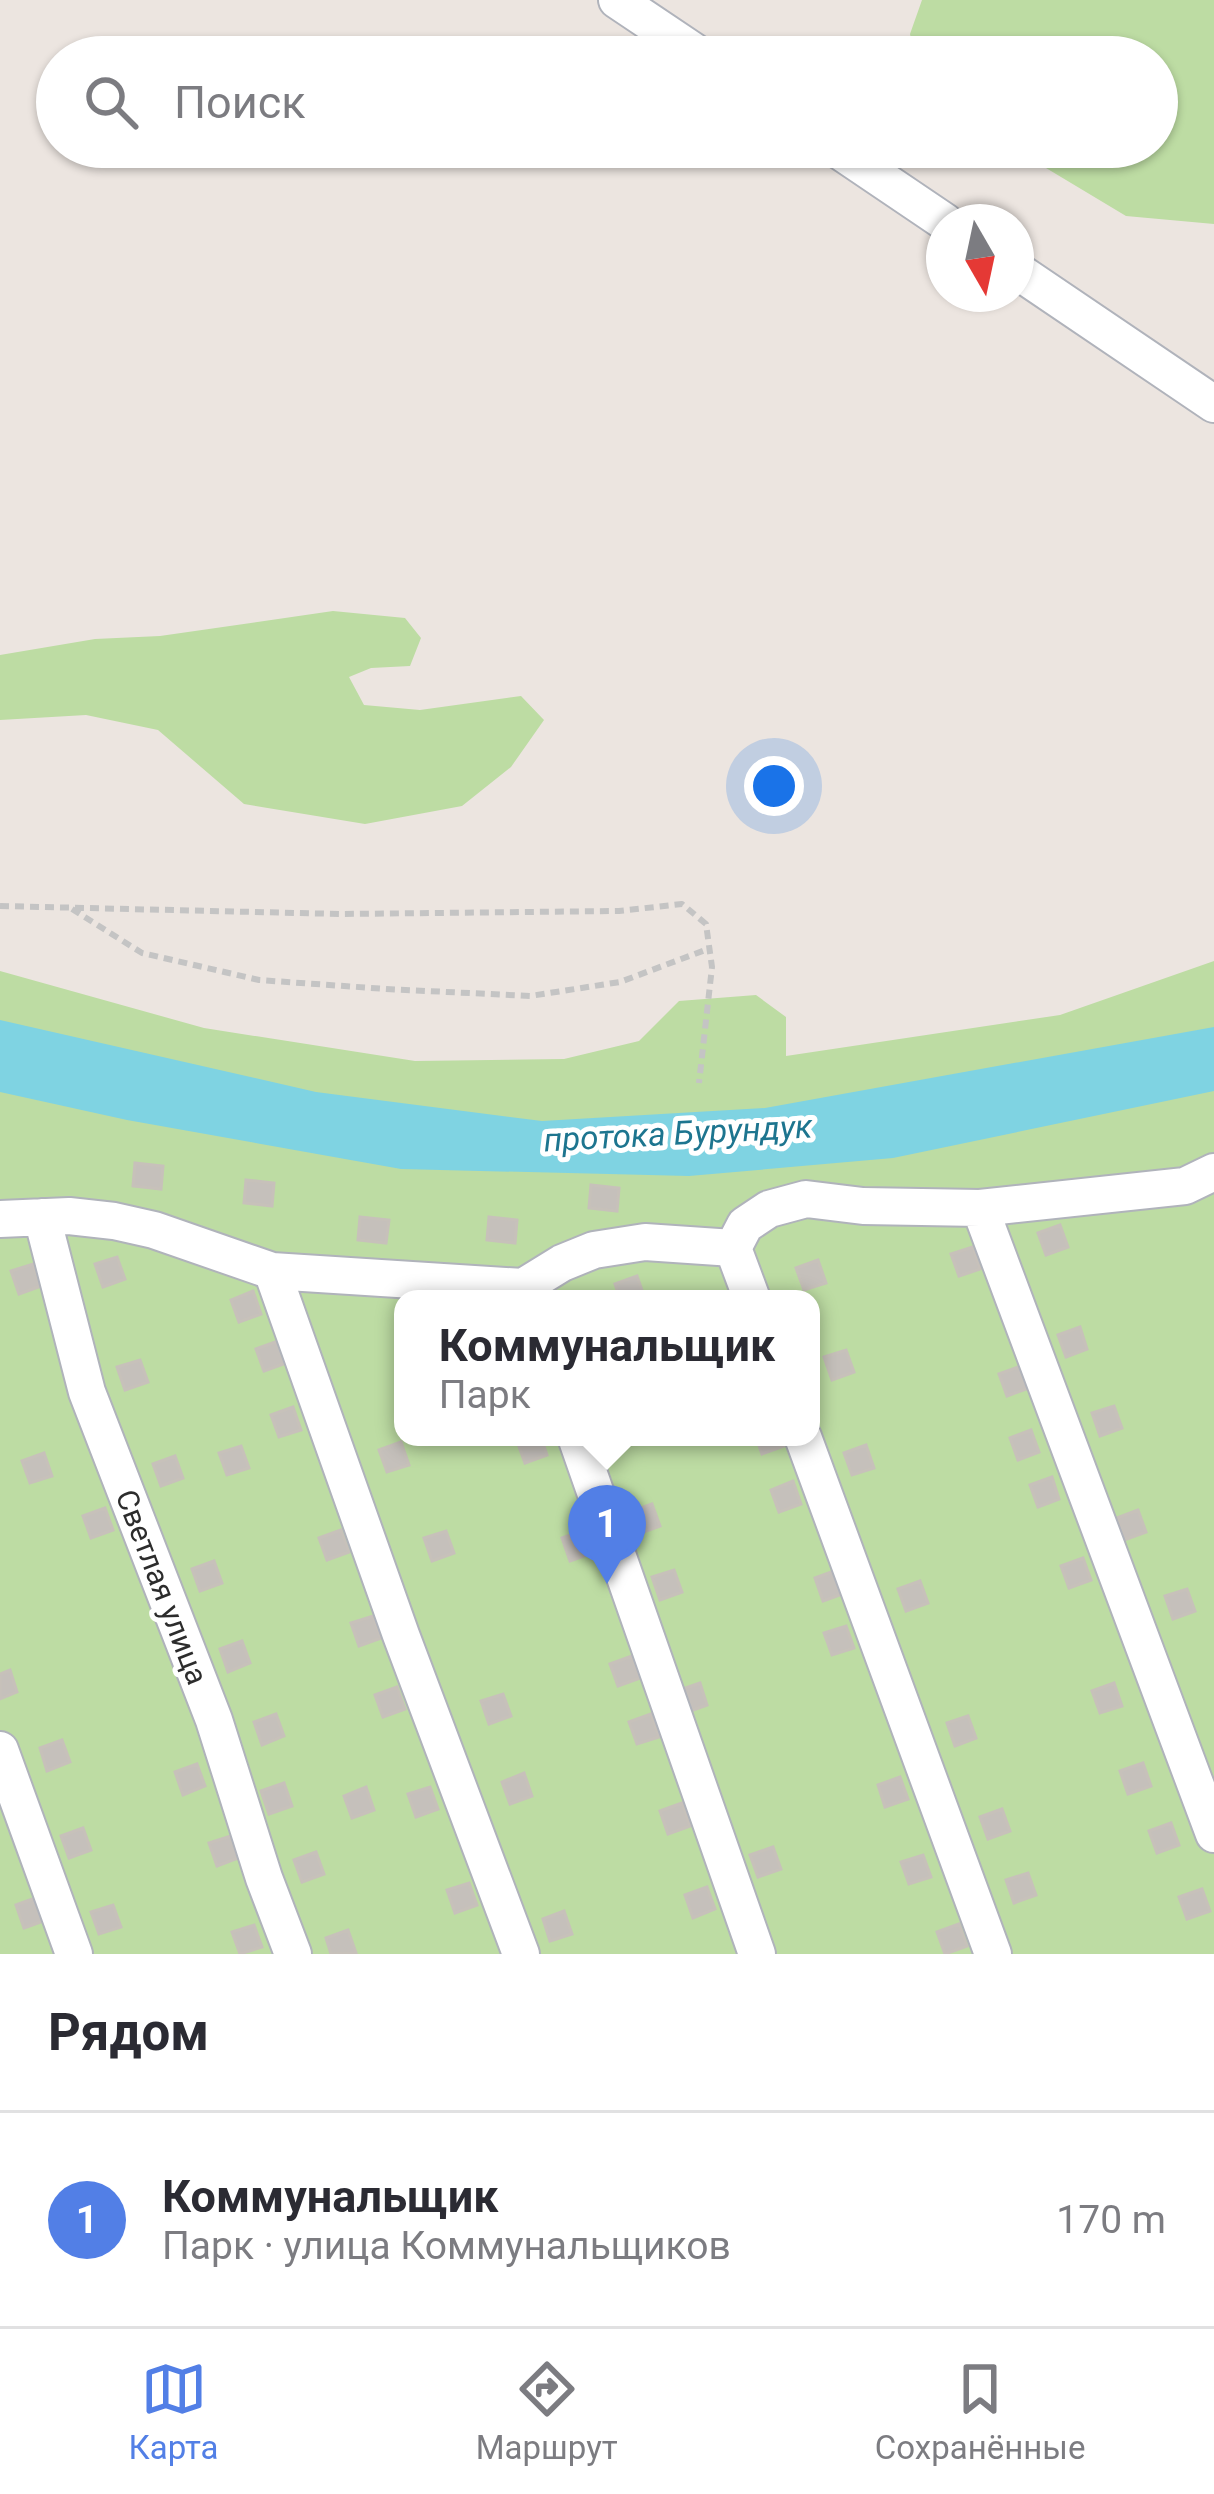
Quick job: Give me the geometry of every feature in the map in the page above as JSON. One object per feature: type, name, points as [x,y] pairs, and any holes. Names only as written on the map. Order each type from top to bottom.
[{"type":"street","points":[[617,0],[671,36]]},
{"type":"street","points":[[866,168],[926,209]]},
{"type":"street","points":[[1034,282],[1214,404]]},
{"type":"street","points":[[749,1290],[733,1248],[745,1225],[769,1209],[806,1199],[863,1206],[980,1208],[1185,1186],[1214,1172]]},
{"type":"street","points":[[980,1208],[1214,1834]]},
{"type":"street","name":"Светлая улица","points":[[42,1217],[87,1392],[214,1720],[293,1954]]},
{"type":"street","points":[[0,1219],[114,1221],[272,1271],[490,1290]]},
{"type":"street","points":[[529,1290],[562,1263],[594,1250],[645,1242],[733,1248]]},
{"type":"street","points":[[272,1271],[521,1954]]},
{"type":"street","points":[[579,1446],[757,1954]]},
{"type":"street","points":[[805,1446],[993,1954]]},
{"type":"street","points":[[0,1750],[74,1954]]},
{"type":"path","points":[[0,906],[341,914],[620,911],[682,904],[706,924],[712,967],[699,1083]]},
{"type":"path","points":[[69,907],[142,953],[259,980],[386,989],[530,996],[620,982],[710,949]]},
{"type":"green space","points":[[922,0],[1214,0],[1214,224],[1126,216],[1046,168],[1178,168],[1178,36],[910,34]]},
{"type":"green space","points":[[333,611],[405,618],[421,638],[410,666],[371,668],[349,677],[364,705],[420,710],[521,696],[544,720],[511,767],[462,806],[365,824],[244,804],[158,730],[86,715],[0,720],[0,655]]},
{"type":"green space","points":[[1214,961],[1214,1954],[0,1954],[0,971],[204,1028],[415,1061],[564,1059],[639,1041],[679,1001],[756,995],[786,1017],[786,1056],[1060,1015]]},
{"type":"water","name":"протока Бурундук","points":[[0,1020],[316,1092],[542,1121],[765,1108],[1214,1027],[1214,1091],[893,1158],[689,1176],[401,1169],[0,1092]]},
{"type":"building","points":[[135,1163],[163,1166],[161,1189],[133,1186]]},
{"type":"building","points":[[246,1180],[274,1183],[272,1206],[244,1203]]},
{"type":"building","points":[[591,1185],[619,1188],[617,1211],[589,1208]]},
{"type":"building","points":[[360,1217],[389,1220],[386,1243],[358,1240]]},
{"type":"building","points":[[489,1217],[517,1220],[515,1243],[487,1240]]},
{"type":"building","points":[[1060,1225],[1068,1247],[1046,1255],[1038,1233]]},
{"type":"building","points":[[973,1247],[980,1269],[959,1276],[951,1254]]},
{"type":"building","points":[[117,1257],[125,1279],[103,1287],[95,1264]]},
{"type":"building","points":[[818,1260],[826,1283],[804,1290],[796,1268]]},
{"type":"building","points":[[33,1264],[41,1286],[19,1294],[11,1271]]},
{"type":"building","points":[[637,1276],[642,1290],[617,1290],[615,1284]]},
{"type":"building","points":[[253,1291],[261,1314],[239,1322],[231,1300]]},
{"type":"building","points":[[1080,1327],[1087,1349],[1066,1357],[1058,1335]]},
{"type":"building","points":[[278,1341],[286,1363],[264,1371],[256,1349]]},
{"type":"building","points":[[846,1350],[854,1372],[832,1380],[824,1357]]},
{"type":"building","points":[[140,1360],[148,1382],[125,1390],[117,1367]]},
{"type":"building","points":[[1021,1366],[1029,1388],[1007,1396],[999,1374]]},
{"type":"building","points":[[1114,1406],[1122,1428],[1100,1436],[1092,1413]]},
{"type":"building","points":[[293,1407],[301,1430],[279,1437],[271,1415]]},
{"type":"building","points":[[1031,1430],[1039,1452],[1018,1460],[1010,1438]]},
{"type":"building","points":[[866,1445],[874,1468],[852,1475],[844,1453]]},
{"type":"building","points":[[241,1446],[249,1468],[227,1475],[219,1453]]},
{"type":"building","points":[[402,1446],[409,1465],[387,1472],[379,1450]]},
{"type":"building","points":[[519,1446],[544,1446],[547,1455],[525,1463]]},
{"type":"building","points":[[592,1446],[618,1447],[596,1455]]},
{"type":"building","points":[[759,1446],[784,1446],[762,1454]]},
{"type":"building","points":[[44,1453],[52,1476],[30,1483],[22,1461]]},
{"type":"building","points":[[175,1456],[183,1478],[161,1486],[153,1464]]},
{"type":"building","points":[[1052,1477],[1059,1499],[1038,1507],[1030,1485]]},
{"type":"building","points":[[793,1481],[801,1504],[779,1512],[771,1490]]},
{"type":"building","points":[[652,1504],[660,1526],[638,1534],[630,1512]]},
{"type":"building","points":[[105,1508],[113,1530],[91,1538],[83,1516]]},
{"type":"building","points":[[1138,1510],[1146,1532],[1124,1540],[1117,1518]]},
{"type":"building","points":[[341,1530],[349,1552],[327,1560],[319,1538]]},
{"type":"building","points":[[584,1530],[592,1553],[570,1561],[562,1538]]},
{"type":"building","points":[[446,1531],[454,1553],[432,1561],[424,1538]]},
{"type":"building","points":[[1083,1558],[1091,1580],[1069,1588],[1061,1566]]},
{"type":"building","points":[[214,1561],[222,1583],[200,1591],[192,1569]]},
{"type":"building","points":[[674,1570],[682,1592],[660,1600],[652,1577]]},
{"type":"building","points":[[837,1570],[845,1593],[823,1601],[815,1578]]},
{"type":"building","points":[[920,1581],[928,1603],[906,1611],[898,1589]]},
{"type":"building","points":[[1187,1589],[1195,1611],[1173,1619],[1165,1596]]},
{"type":"building","points":[[373,1616],[381,1638],[359,1646],[351,1623]]},
{"type":"building","points":[[846,1626],[854,1648],[832,1655],[824,1633]]},
{"type":"building","points":[[242,1641],[250,1663],[228,1672],[220,1649]]},
{"type":"building","points":[[632,1656],[640,1678],[618,1686],[610,1664]]},
{"type":"building","points":[[10,1670],[17,1692],[0,1699],[0,1674]]},
{"type":"building","points":[[700,1683],[707,1705],[685,1713],[677,1691]]},
{"type":"building","points":[[1114,1683],[1122,1706],[1100,1713],[1092,1691]]},
{"type":"building","points":[[397,1687],[405,1709],[383,1717],[375,1695]]},
{"type":"building","points":[[503,1694],[511,1716],[489,1724],[481,1701]]},
{"type":"building","points":[[276,1714],[284,1736],[262,1745],[254,1722]]},
{"type":"building","points":[[651,1714],[659,1737],[637,1744],[629,1722]]},
{"type":"building","points":[[968,1716],[976,1738],[955,1746],[947,1723]]},
{"type":"building","points":[[62,1740],[70,1762],[47,1771],[40,1748]]},
{"type":"building","points":[[1143,1763],[1151,1786],[1128,1794],[1120,1771]]},
{"type":"building","points":[[197,1764],[205,1786],[183,1795],[175,1772]]},
{"type":"building","points":[[524,1773],[532,1796],[510,1804],[502,1782]]},
{"type":"building","points":[[900,1777],[908,1799],[885,1807],[878,1785]]},
{"type":"building","points":[[284,1783],[292,1806],[269,1814],[261,1791]]},
{"type":"building","points":[[366,1787],[374,1810],[352,1818],[344,1796]]},
{"type":"building","points":[[430,1787],[438,1809],[416,1817],[408,1794]]},
{"type":"building","points":[[682,1803],[690,1826],[668,1834],[660,1811]]},
{"type":"building","points":[[1002,1809],[1010,1831],[988,1839],[980,1817]]},
{"type":"building","points":[[1171,1823],[1179,1845],[1157,1853],[1149,1831]]},
{"type":"building","points":[[83,1828],[91,1850],[69,1858],[61,1836]]},
{"type":"building","points":[[231,1836],[238,1858],[217,1866],[209,1843]]},
{"type":"building","points":[[773,1847],[781,1869],[758,1877],[750,1855]]},
{"type":"building","points":[[316,1852],[324,1874],[302,1882],[294,1860]]},
{"type":"building","points":[[923,1855],[931,1877],[909,1884],[901,1862]]},
{"type":"building","points":[[1028,1873],[1036,1895],[1014,1903],[1006,1880]]},
{"type":"building","points":[[469,1883],[477,1905],[455,1913],[447,1890]]},
{"type":"building","points":[[707,1887],[715,1909],[693,1918],[685,1895]]},
{"type":"building","points":[[1202,1889],[1210,1911],[1187,1919],[1179,1897]]},
{"type":"building","points":[[38,1897],[46,1920],[24,1928],[16,1905]]},
{"type":"building","points":[[113,1905],[121,1927],[99,1934],[91,1912]]},
{"type":"building","points":[[564,1911],[572,1934],[550,1941],[543,1919]]},
{"type":"building","points":[[959,1924],[967,1946],[945,1954],[937,1932]]},
{"type":"building","points":[[254,1925],[262,1947],[240,1954],[232,1932]]},
{"type":"building","points":[[348,1930],[356,1953],[331,1954],[326,1938]]},
{"type":"place","name":"Коммунальщик","points":[[607,1584]]}]
